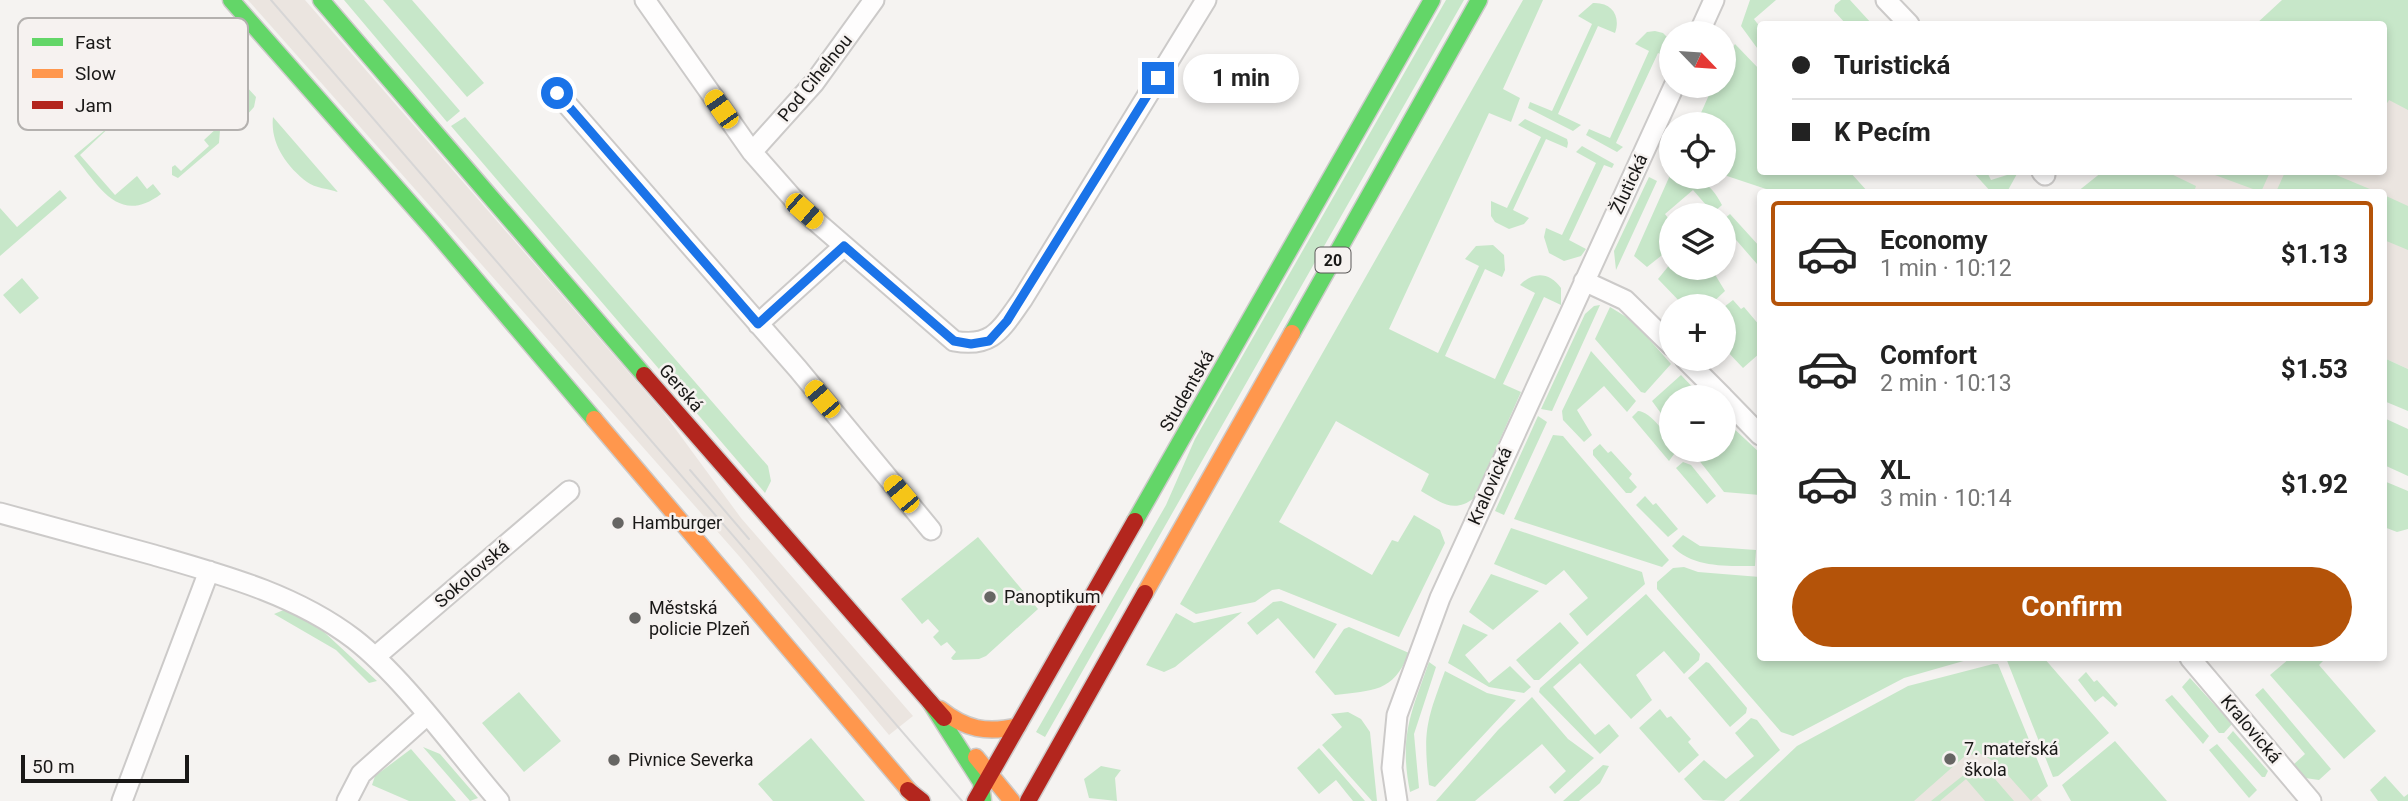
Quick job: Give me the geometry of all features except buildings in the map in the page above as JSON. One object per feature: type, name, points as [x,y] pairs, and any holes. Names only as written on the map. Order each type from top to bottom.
[{"type":"main road","points":[[231,0],[247,18]]},
{"type":"main road","name":"Gerská","points":[[321,0],[821,580],[930,702],[986,791],[1012,801]]},
{"type":"main road","name":"Studentská","points":[[986,791],[1018,726],[1432,0]]},
{"type":"main road","name":"20","points":[[1028,801],[1479,0]]},
{"type":"main road","points":[[248,19],[432,228],[916,798]]},
{"type":"main road","points":[[930,702],[953,720],[976,732],[997,732],[1018,726]]},
{"type":"main road","points":[[1019,801],[1049,765]]},
{"type":"main road","points":[[1042,801],[1049,765]]},
{"type":"street","points":[[645,0],[752,152],[804,211],[954,341],[971,344],[989,341],[1023,300],[1198,4]]},
{"type":"street","name":"Pod Cihelnou","points":[[752,152],[814,83],[874,0]]},
{"type":"street","points":[[1704,21],[1714,0]]},
{"type":"street","points":[[1886,0],[1906,21]]},
{"type":"street","points":[[557,93],[758,324],[931,530]]},
{"type":"street","name":"Žlutická","points":[[1584,281],[1668,98]]},
{"type":"street","points":[[758,324],[844,246]]},
{"type":"street","points":[[1584,281],[1625,300],[1659,333]]},
{"type":"street","name":"Kralovická","points":[[1397,801],[1392,768],[1392,741],[1401,703],[1440,598],[1584,281]]},
{"type":"street","points":[[1697,371],[1710,385]]},
{"type":"street","points":[[1736,411],[1757,432]]},
{"type":"street","name":"Sokolovská","points":[[375,657],[569,491]]},
{"type":"street","points":[[0,513],[209,571],[250,584],[306,608],[352,638],[375,657],[499,801]]},
{"type":"street","points":[[122,801],[209,571]]},
{"type":"street","name":"Kralovická","points":[[2193,661],[2311,801]]},
{"type":"street","points":[[347,801],[360,774],[426,716]]},
{"type":"shaded area","points":[[248,0],[305,0],[663,412],[741,518],[913,716],[889,735],[739,556]]},
{"type":"shaded area","points":[[2408,0],[2408,369],[2387,359],[2387,189],[2093,189],[2110,175],[2387,175],[2387,21]]},
{"type":"shaded area","name":"7. mateřská škola","points":[[1975,723],[2042,801],[1845,801]]},
{"type":"green space","points":[[344,0],[364,0],[460,111],[447,122]]},
{"type":"green space","points":[[383,0],[412,0],[484,83],[467,97]]},
{"type":"green space","points":[[1446,0],[1464,0],[1045,737],[1036,732],[1166,505],[1195,439]]},
{"type":"green space","points":[[1523,0],[1543,0],[1503,89],[1520,98],[1511,122],[1489,113],[1389,329],[1438,353],[1479,266],[1465,259],[1476,246],[1493,245],[1504,255],[1505,270],[1502,277],[1485,269],[1445,356],[1495,379],[1535,293],[1520,285],[1530,277],[1541,275],[1552,279],[1561,288],[1561,305],[1544,297],[1503,384],[1521,392],[1474,498],[1467,503],[1453,506],[1434,499],[1421,491],[1429,474],[1336,421],[1279,522],[1372,575],[1392,540],[1398,542],[1414,515],[1440,530],[1445,543],[1399,637],[1279,589],[1272,590],[1255,602],[1196,614],[1180,604]]},
{"type":"green space","points":[[1750,0],[1776,0],[1754,19],[1757,23],[1757,48],[1741,26]]},
{"type":"green space","points":[[1841,0],[1850,0],[1869,21],[1843,21],[1834,11],[1835,5]]},
{"type":"green space","points":[[2282,0],[2408,0],[2408,110],[2389,100],[2387,103],[2387,21],[2259,21]]},
{"type":"green space","points":[[1593,3],[1605,5],[1613,11],[1617,27],[1615,33],[1598,26],[1558,114],[1581,125],[1573,131],[1528,108],[1530,102],[1552,111],[1592,24],[1578,16]]},
{"type":"green space","points":[[1647,32],[1659,32],[1659,53],[1616,143],[1623,147],[1617,152],[1586,135],[1589,129],[1610,138],[1649,51],[1635,44]]},
{"type":"green space","points":[[1736,45],[1757,67],[1757,175],[1853,175],[1865,189],[1766,189],[1736,179],[1736,112],[1701,112],[1708,98],[1736,98]]},
{"type":"green space","points":[[248,88],[256,97],[254,107],[248,114]]},
{"type":"green space","points":[[273,117],[338,192],[310,184],[292,169],[277,145]]},
{"type":"green space","points":[[465,117],[768,466],[771,481],[765,493],[451,126]]},
{"type":"green space","points":[[1525,119],[1567,139],[1568,143],[1567,148],[1546,139],[1513,210],[1529,218],[1524,224],[1509,229],[1495,222],[1491,216],[1491,201],[1507,208],[1541,137],[1518,125]]},
{"type":"green space","points":[[106,130],[80,155],[115,195],[137,176],[147,189],[153,184],[161,194],[146,203],[133,206],[122,204],[101,190],[74,156]]},
{"type":"green space","points":[[215,130],[220,130],[219,143],[178,178],[172,175],[172,167],[175,165],[181,171],[209,146],[204,140]]},
{"type":"green space","points":[[1582,146],[1614,164],[1612,168],[1604,165],[1569,240],[1586,249],[1581,256],[1564,261],[1549,253],[1544,237],[1546,228],[1562,235],[1596,163],[1576,152]]},
{"type":"green space","points":[[1976,175],[1988,175],[1991,180],[2016,175],[2009,189],[1988,189]]},
{"type":"green space","points":[[2098,175],[2173,175],[2196,186],[2195,189],[2081,189]]},
{"type":"green space","points":[[2215,175],[2269,175],[2262,189],[2253,189]]},
{"type":"green space","points":[[2284,175],[2336,175],[2370,189],[2277,189]]},
{"type":"green space","points":[[1649,177],[1657,181],[1616,270],[1614,251]]},
{"type":"green space","points":[[1664,189],[1713,190],[1721,203],[1704,203],[1693,190],[1678,203],[1659,203],[1659,258],[1647,267],[1634,256]]},
{"type":"green space","points":[[60,190],[67,198],[0,256],[0,208],[17,227]]},
{"type":"green space","points":[[2387,196],[2408,206],[2408,250],[2387,241]]},
{"type":"green space","points":[[1736,221],[1757,244],[1757,264],[1736,240]]},
{"type":"green space","points":[[22,278],[39,298],[20,314],[3,295]]},
{"type":"green space","points":[[1658,279],[1718,280],[1725,291],[1722,294],[1672,294]]},
{"type":"green space","points":[[1736,303],[1741,309],[1744,307],[1757,322],[1757,356],[1743,368],[1736,361]]},
{"type":"green space","points":[[1600,305],[1552,411],[1541,409],[1585,314],[1594,306]]},
{"type":"green space","points":[[1610,307],[1633,321],[1659,350],[1659,371],[1665,371],[1645,393],[1641,392],[1595,339]]},
{"type":"green space","points":[[1591,351],[1636,401],[1627,412],[1604,386],[1577,410],[1592,435],[1584,442],[1563,420],[1562,411]]},
{"type":"green space","points":[[2387,359],[2408,369],[2408,411],[2387,402]]},
{"type":"green space","points":[[1681,375],[1691,385],[1670,385]]},
{"type":"green space","points":[[1659,395],[1659,411],[1652,401]]},
{"type":"green space","points":[[1638,411],[1654,420],[1659,426],[1659,449],[1632,417]]},
{"type":"green space","points":[[1538,416],[1547,422],[1504,515],[1495,511]]},
{"type":"green space","points":[[2387,419],[2408,429],[2408,476],[2387,466]]},
{"type":"green space","points":[[1736,431],[1757,450],[1757,495],[1724,492],[1700,462],[1736,462]]},
{"type":"green space","points":[[1553,435],[1563,436],[1669,560],[1662,567],[1514,519]]},
{"type":"green space","points":[[1600,444],[1608,453],[1611,451],[1632,474],[1629,478],[1637,487],[1631,493],[1626,493],[1593,455],[1593,450]]},
{"type":"green space","points":[[1683,462],[1691,465],[1716,496],[1707,504],[1676,468]]},
{"type":"green space","points":[[2387,482],[2408,491],[2408,529],[2397,532],[2387,528]]},
{"type":"green space","points":[[1645,496],[1653,505],[1656,503],[1678,529],[1668,537],[1636,505]]},
{"type":"green space","points":[[1511,528],[1642,572],[1645,584],[1587,636],[1569,614],[1588,598],[1564,570],[1546,585],[1494,564]]},
{"type":"green space","points":[[1683,535],[1700,546],[1756,550],[1755,566],[1711,564],[1690,558],[1672,546]]},
{"type":"green space","points":[[978,537],[1038,609],[986,656],[979,659],[953,660],[951,658],[956,652],[947,642],[941,646],[933,637],[939,631],[928,619],[922,624],[901,599]]},
{"type":"green space","points":[[1684,567],[1698,572],[1757,577],[1757,661],[1964,661],[1904,678],[1793,736],[1781,732],[1657,589],[1657,582],[1673,568]]},
{"type":"green space","points":[[1491,574],[1539,591],[1493,630],[1469,612]]},
{"type":"green space","points":[[1646,594],[1700,654],[1699,660],[1684,674],[1664,651],[1636,675],[1652,700],[1631,719],[1580,663],[1553,687],[1595,735],[1609,724],[1619,736],[1600,754],[1539,692],[1540,688]]},
{"type":"green space","points":[[1281,601],[1337,624],[1314,659],[1278,618],[1257,635],[1247,623],[1273,602]]},
{"type":"green space","points":[[286,609],[324,632],[377,681],[369,683],[336,650],[274,614]]},
{"type":"green space","points":[[1242,612],[1175,667],[1164,672],[1146,665],[1176,613],[1194,623]]},
{"type":"green space","points":[[1560,622],[1579,643],[1539,680],[1534,680],[1516,660]]},
{"type":"green space","points":[[1463,624],[1488,635],[1465,655],[1489,683],[1510,666],[1531,687],[1524,693],[1489,687],[1448,663]]},
{"type":"green space","points":[[1349,627],[1409,653],[1403,666],[1389,683],[1371,690],[1335,695],[1315,672],[1344,629]]},
{"type":"green space","points":[[2007,661],[2047,661],[2109,733],[2058,776],[2053,777]]},
{"type":"green space","points":[[2286,661],[2323,661],[2319,665],[2376,731],[2344,759],[2270,675]]},
{"type":"green space","points":[[1429,662],[1436,667],[1414,734],[1419,788],[1410,792],[1406,740],[1412,711]]},
{"type":"green space","points":[[1706,662],[1747,708],[1746,713],[1730,727],[1688,678]]},
{"type":"green space","points":[[1998,664],[2048,786],[2031,801],[1997,763],[1979,753],[1965,756],[1914,801],[1739,801],[1797,746],[1908,686]]},
{"type":"green space","points":[[1445,671],[1487,693],[1516,700],[1435,787],[1429,785],[1426,739],[1430,715]]},
{"type":"green space","points":[[2086,672],[2094,682],[2097,680],[2118,704],[2115,707],[2103,696],[2095,702],[2078,680]]},
{"type":"green space","points":[[2190,678],[2232,724],[2224,733],[2219,733],[2182,687]]},
{"type":"green space","points":[[2263,688],[2331,769],[2319,780],[2305,778],[2293,765],[2305,754],[2255,695]]},
{"type":"green space","points":[[519,692],[561,741],[524,772],[482,723]]},
{"type":"green space","points":[[2172,695],[2209,736],[2203,744],[2165,700]]},
{"type":"green space","points":[[1532,697],[1568,739],[1594,758],[1555,794],[1549,787],[1566,771],[1542,744],[1475,801],[1436,801],[1498,730]]},
{"type":"green space","points":[[1660,709],[1667,718],[1671,716],[1691,739],[1688,742],[1699,755],[1679,773],[1639,728]]},
{"type":"green space","points":[[1348,712],[1361,719],[1370,732],[1377,801],[1372,801],[1322,745],[1342,727],[1331,714]]},
{"type":"green space","points":[[1751,718],[1757,720],[1780,750],[1724,801],[1703,800],[1684,779],[1704,760],[1726,779],[1754,756],[1735,733]]},
{"type":"green space","points":[[2233,731],[2268,771],[2265,777],[2262,777],[2227,738]]},
{"type":"green space","points":[[811,738],[865,801],[773,801],[758,784]]},
{"type":"green space","points":[[2115,741],[2167,801],[2071,801],[2062,785]]},
{"type":"green space","points":[[2217,744],[2257,790],[2249,798],[2209,750]]},
{"type":"green space","points":[[423,747],[440,754],[478,798],[470,801]]},
{"type":"green space","points":[[1319,748],[1365,801],[1353,801],[1336,780],[1319,794],[1297,768]]},
{"type":"green space","points":[[411,749],[456,801],[409,801],[372,785],[375,776]]},
{"type":"green space","points":[[1603,765],[1609,766],[1600,783],[1579,801],[1563,801]]},
{"type":"green space","points":[[1101,766],[1121,770],[1115,778],[1117,801],[1089,798],[1084,779]]},
{"type":"green space","points":[[1975,766],[1989,772],[2014,801],[1985,801],[1966,779],[1940,801],[1931,801]]},
{"type":"green space","points":[[2385,776],[2404,797],[2408,794],[2408,801],[2378,801],[2370,790]]},
{"type":"tram line","points":[[271,0],[962,801]]},
{"type":"tram line","points":[[690,470],[749,539]]},
{"type":"traffic: fast","points":[[231,0],[247,18]]},
{"type":"traffic: fast","points":[[321,0],[644,375]]},
{"type":"traffic: fast","points":[[1135,521],[1432,0]]},
{"type":"traffic: fast","points":[[1292,333],[1479,0]]},
{"type":"traffic: fast","points":[[248,19],[432,228],[594,419]]},
{"type":"traffic: fast","points":[[930,702],[981,782],[983,801]]},
{"type":"traffic: slow","points":[[1145,593],[1292,333]]},
{"type":"traffic: slow","points":[[594,419],[918,801]]},
{"type":"traffic: slow","points":[[940,709],[958,721],[977,728],[996,730],[1018,726]]},
{"type":"traffic: slow","points":[[976,757],[1012,801]]},
{"type":"traffic: jam","points":[[644,375],[944,718]]},
{"type":"traffic: jam","points":[[975,801],[1135,521]]},
{"type":"traffic: jam","points":[[1028,801],[1145,593]]},
{"type":"traffic: jam","points":[[908,790],[922,801]]},
{"type":"place","name":"Hamburger","points":[[618,523]]},
{"type":"place","name":"Panoptikum","points":[[990,597]]},
{"type":"place","name":"Městská policie Plzeň","points":[[635,618]]},
{"type":"place","name":"7. mateřská škola","points":[[1950,759]]},
{"type":"place","name":"Pivnice Severka","points":[[614,760]]},
{"type":"route","points":[[557,93],[758,324],[844,246],[954,341],[971,344],[989,341],[1023,300],[1158,78]]}]
